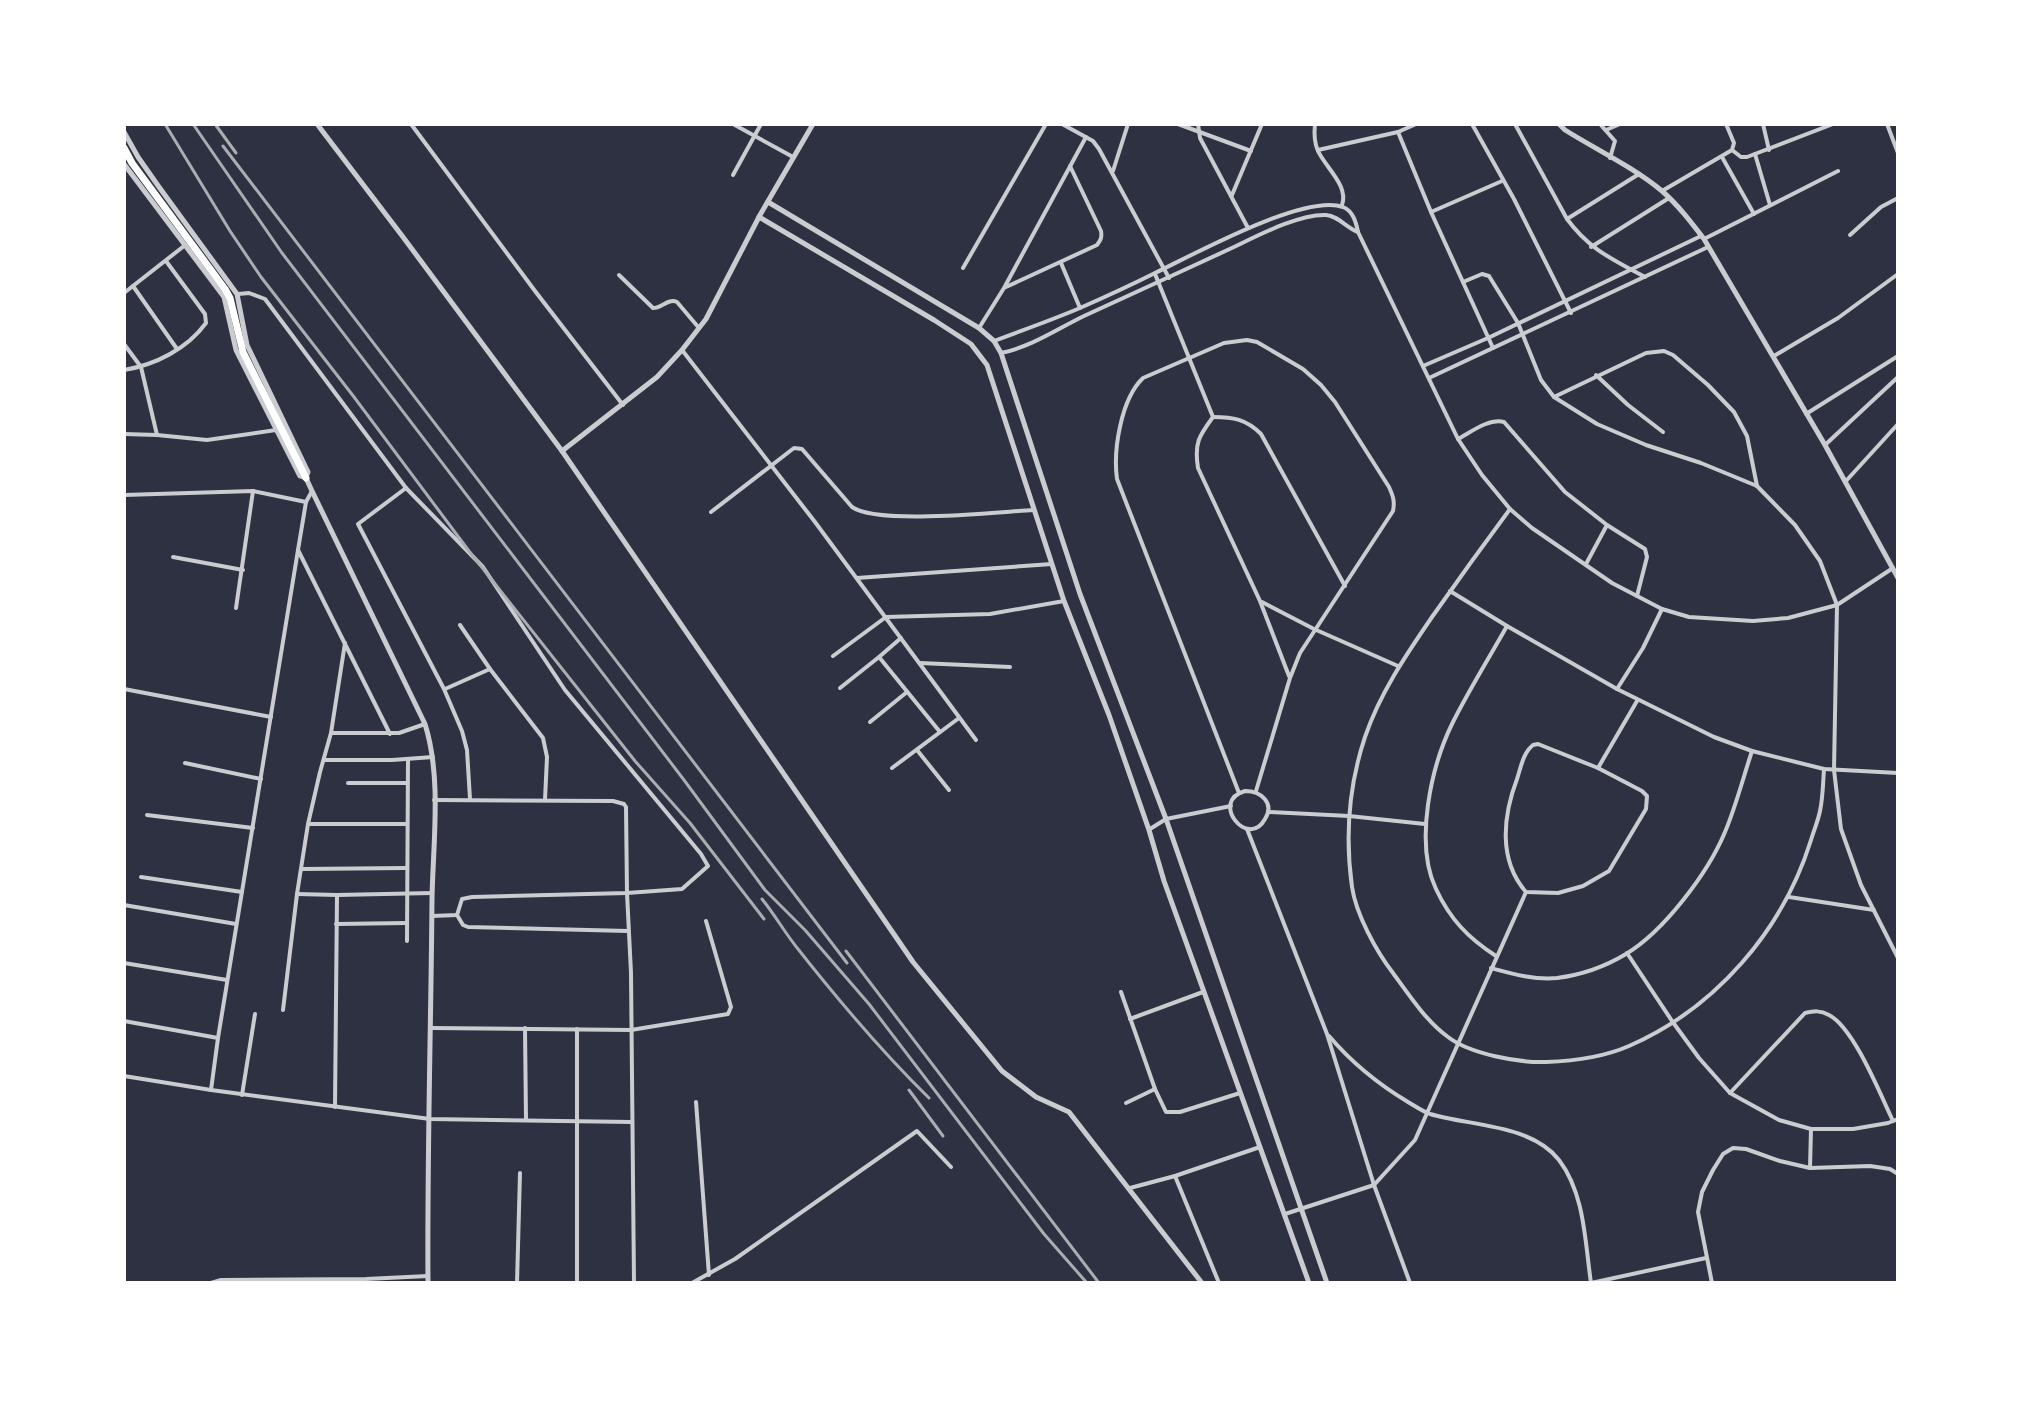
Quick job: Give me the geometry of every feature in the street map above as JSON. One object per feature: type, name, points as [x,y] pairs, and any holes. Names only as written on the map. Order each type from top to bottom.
[{"type":"highway","points":[[124,148],[230,298],[243,352],[306,478]]},
{"type":"street","points":[[317,124],[562,451],[913,962],[1002,1071],[1036,1097],[1069,1112],[1202,1283]]},
{"type":"street","points":[[733,124],[793,157]]},
{"type":"street","points":[[733,175],[761,124]]},
{"type":"street","points":[[562,451],[657,377],[699,328],[813,124]]},
{"type":"street","points":[[963,268],[1046,124]]},
{"type":"street","points":[[1062,124],[1093,141],[1099,149],[1169,278]]},
{"type":"street","points":[[1113,173],[1128,124]]},
{"type":"street","points":[[1178,124],[1198,127],[1251,151]]},
{"type":"street","points":[[1232,195],[1262,124]]},
{"type":"street","points":[[1315,124],[1318,150],[1345,199],[1342,207]]},
{"type":"street","points":[[1318,150],[1398,132],[1416,124]]},
{"type":"street","points":[[1472,124],[1571,313]]},
{"type":"street","points":[[1515,124],[1567,219],[1591,247],[1645,277]]},
{"type":"street","points":[[1559,124],[1662,191],[1702,238],[1774,356],[1898,578]]},
{"type":"street","points":[[1600,124],[1615,141],[1610,158]]},
{"type":"street","points":[[1606,130],[1620,124]]},
{"type":"street","points":[[1662,191],[1732,150],[1734,143],[1726,124]]},
{"type":"street","points":[[1763,124],[1769,150]]},
{"type":"street","points":[[1887,124],[1898,153]]},
{"type":"street","points":[[1732,150],[1744,157],[1830,125]]},
{"type":"street","points":[[414,126],[623,405]]},
{"type":"street","points":[[1198,127],[1200,138],[1248,228]]},
{"type":"street","points":[[124,132],[152,177],[237,294],[247,345],[308,472],[306,478],[312,491],[425,724],[433,757],[428,1280],[221,1280],[211,1283]]},
{"type":"street","points":[[1398,132],[1493,348]]},
{"type":"street","points":[[979,328],[1086,137]]},
{"type":"street","points":[[1755,154],[1770,205]]},
{"type":"street","points":[[1722,157],[1754,214]]},
{"type":"street","points":[[124,164],[224,297],[236,350],[300,476],[306,478]]},
{"type":"street","points":[[1004,288],[1097,245],[1102,236],[1070,166]]},
{"type":"street","points":[[1423,366],[1754,214],[1838,171]]},
{"type":"street","points":[[1567,219],[1639,174]]},
{"type":"street","points":[[1431,212],[1503,180]]},
{"type":"street","points":[[1591,247],[1669,198]]},
{"type":"street","points":[[1850,235],[1881,207],[1898,198]]},
{"type":"street","points":[[768,202],[979,328],[994,341],[1001,353],[1080,594],[1166,819],[1327,1283]]},
{"type":"street","points":[[994,341],[1080,308],[1279,216],[1317,207],[1342,207],[1356,221],[1358,232],[1458,439],[1482,475],[1510,509],[1532,528],[1612,583],[1662,609],[1689,617],[1753,621],[1788,618],[1837,605],[1893,568]]},
{"type":"street","points":[[1001,353],[1020,349],[1082,317],[1295,221],[1328,215],[1358,232]]},
{"type":"street","points":[[759,217],[971,344],[987,365],[1064,601],[1109,715],[1164,881],[1309,1283]]},
{"type":"street","points":[[124,293],[184,246]]},
{"type":"street","points":[[1429,378],[1708,247]]},
{"type":"street","points":[[124,370],[163,359],[204,326],[207,319],[166,261]]},
{"type":"street","points":[[1061,263],[1080,308]]},
{"type":"street","points":[[1155,273],[1213,417]]},
{"type":"street","points":[[1463,282],[1486,273],[1518,323],[1541,380],[1554,397],[1609,429],[1757,486],[1787,515],[1810,545],[1823,568],[1837,605],[1834,770],[1841,829],[1861,885],[1898,958]]},
{"type":"street","points":[[1774,356],[1838,318],[1898,274]]},
{"type":"street","points":[[619,275],[653,308],[670,301],[677,302],[699,328]]},
{"type":"street","points":[[133,286],[177,349]]},
{"type":"street","points":[[224,297],[249,293],[265,299],[406,488],[483,567],[565,690],[708,866],[682,889],[462,899],[457,915],[463,925],[628,931]]},
{"type":"street","points":[[1239,793],[1134,524],[1115,465],[1118,439],[1135,385],[1143,378],[1189,358],[1235,341],[1247,340],[1257,342],[1303,369],[1321,385],[1389,487],[1394,505],[1300,653],[1256,791]]},
{"type":"street","points":[[124,344],[141,367],[157,435]]},
{"type":"street","points":[[682,350],[857,578],[976,740]]},
{"type":"street","points":[[1554,397],[1646,353],[1664,351],[1708,385],[1734,412],[1747,436],[1757,486]]},
{"type":"street","points":[[1806,414],[1898,356]]},
{"type":"street","points":[[1596,375],[1663,432]]},
{"type":"street","points":[[1825,445],[1898,377]]},
{"type":"street","points":[[1213,417],[1233,417],[1245,421],[1261,434],[1345,586]]},
{"type":"street","points":[[1213,417],[1198,438],[1198,468],[1260,601],[1290,678]]},
{"type":"street","points":[[1458,439],[1497,420],[1504,422],[1565,492],[1607,525],[1641,545],[1647,553],[1637,596]]},
{"type":"street","points":[[1846,481],[1898,424]]},
{"type":"street","points":[[124,434],[207,440],[276,430]]},
{"type":"street","points":[[711,512],[794,448],[802,449],[857,510],[907,516],[1033,510]]},
{"type":"street","points":[[406,488],[358,524],[444,689],[462,731],[467,750],[470,799]]},
{"type":"street","points":[[124,495],[253,491],[306,502]]},
{"type":"street","points":[[236,608],[253,491]]},
{"type":"street","points":[[211,1090],[306,502],[312,491]]},
{"type":"street","points":[[1510,509],[1398,666],[1378,704],[1357,765],[1349,816],[1352,889],[1364,922],[1379,955],[1450,1039],[1482,1052],[1528,1062],[1573,1061],[1627,1047],[1706,999],[1748,957],[1789,897],[1803,866],[1820,812],[1824,769]]},
{"type":"street","points":[[1586,564],[1607,525]]},
{"type":"street","points":[[298,550],[390,734]]},
{"type":"street","points":[[173,557],[243,570]]},
{"type":"street","points":[[857,578],[1052,564]]},
{"type":"street","points":[[1450,591],[1617,689],[1714,737],[1752,751],[1824,769],[1898,773]]},
{"type":"street","points":[[833,656],[886,617],[990,614],[1064,601]]},
{"type":"street","points":[[1260,601],[1398,666]]},
{"type":"street","points":[[1617,689],[1643,648],[1662,609]]},
{"type":"street","points":[[460,625],[543,738],[547,757],[545,800]]},
{"type":"street","points":[[1496,956],[1472,941],[1458,925],[1435,887],[1428,861],[1425,824],[1439,756],[1452,723],[1507,626]]},
{"type":"street","points":[[840,688],[901,638]]},
{"type":"street","points":[[283,1010],[308,824],[331,733],[345,643]]},
{"type":"street","points":[[879,657],[940,732]]},
{"type":"street","points":[[919,663],[1010,667]]},
{"type":"street","points":[[444,689],[490,669]]},
{"type":"street","points":[[124,689],[271,717]]},
{"type":"street","points":[[870,722],[907,692]]},
{"type":"street","points":[[1598,768],[1637,700]]},
{"type":"street","points":[[892,768],[959,718]]},
{"type":"street","points":[[331,733],[390,734],[425,724]]},
{"type":"street","points":[[1538,744],[1598,768],[1647,796],[1646,809],[1626,846],[1609,871],[1583,886],[1558,893],[1526,892],[1515,880],[1504,836],[1509,801],[1529,749],[1538,744]]},
{"type":"street","points":[[917,750],[949,790]]},
{"type":"street","points":[[1491,968],[1524,977],[1557,978],[1593,970],[1627,953],[1661,926],[1702,876],[1724,834],[1752,751]]},
{"type":"street","points":[[324,760],[433,757]]},
{"type":"street","points":[[407,941],[408,759]]},
{"type":"street","points":[[185,763],[261,779]]},
{"type":"street","points":[[348,783],[407,783]]},
{"type":"street","points":[[1256,791],[1265,800],[1268,812],[1259,827],[1243,828],[1231,813],[1234,795],[1256,791]]},
{"type":"street","points":[[434,800],[613,801],[624,804],[628,812],[634,1283]]},
{"type":"street","points":[[1149,830],[1166,819],[1231,806]]},
{"type":"street","points":[[1268,812],[1425,824]]},
{"type":"street","points":[[147,815],[253,828]]},
{"type":"street","points":[[308,824],[407,824]]},
{"type":"street","points":[[1247,829],[1327,1034],[1374,1185],[1410,1283]]},
{"type":"street","points":[[301,869],[407,868]]},
{"type":"street","points":[[141,877],[242,892]]},
{"type":"street","points":[[1285,1214],[1374,1185],[1415,1140],[1526,892]]},
{"type":"street","points":[[297,894],[432,893]]},
{"type":"street","points":[[335,1107],[337,895]]},
{"type":"street","points":[[1789,897],[1874,910]]},
{"type":"street","points":[[124,905],[237,924]]},
{"type":"street","points":[[432,916],[457,915]]},
{"type":"street","points":[[431,1028],[631,1030],[725,1015],[731,1007],[706,921]]},
{"type":"street","points":[[336,924],[407,923]]},
{"type":"street","points":[[1627,953],[1699,1058],[1730,1093],[1779,1120],[1811,1129],[1853,1129],[1896,1120],[1851,1037],[1838,1021],[1816,1010],[1805,1013],[1730,1093]]},
{"type":"street","points":[[124,963],[227,980]]},
{"type":"street","points":[[1121,992],[1166,1112],[1180,1112],[1242,1092]]},
{"type":"street","points":[[1130,1019],[1205,992]]},
{"type":"street","points":[[242,1095],[255,1014]]},
{"type":"street","points":[[124,1021],[218,1038]]},
{"type":"street","points":[[525,1028],[526,1120]]},
{"type":"street","points":[[577,1029],[577,1283]]},
{"type":"street","points":[[1327,1034],[1380,1085],[1427,1113],[1511,1131],[1547,1147],[1572,1181],[1581,1209],[1591,1283],[1707,1258]]},
{"type":"street","points":[[124,1076],[430,1119],[632,1122]]},
{"type":"street","points":[[1126,1103],[1155,1089]]},
{"type":"street","points":[[696,1102],[709,1275]]},
{"type":"street","points":[[1810,1168],[1811,1129]]},
{"type":"street","points":[[692,1283],[735,1259],[917,1131],[951,1167]]},
{"type":"street","points":[[1130,1188],[1260,1147]]},
{"type":"street","points":[[1712,1283],[1698,1212],[1702,1192],[1713,1170],[1723,1154],[1733,1148],[1810,1168],[1870,1166],[1890,1169],[1898,1174]]},
{"type":"street","points":[[517,1283],[520,1173]]},
{"type":"street","points":[[1175,1176],[1219,1283]]},
{"type":"railway","points":[[165,124],[261,277],[469,551],[764,919]]},
{"type":"railway","points":[[193,124],[282,253],[765,890],[805,930],[869,1004],[1044,1234],[1087,1283]]},
{"type":"railway","points":[[215,124],[236,153]]},
{"type":"railway","points":[[223,146],[847,963]]},
{"type":"railway","points":[[762,899],[845,1007],[929,1098]]},
{"type":"railway","points":[[846,951],[1099,1283]]},
{"type":"railway","points":[[909,1090],[943,1136]]}]
